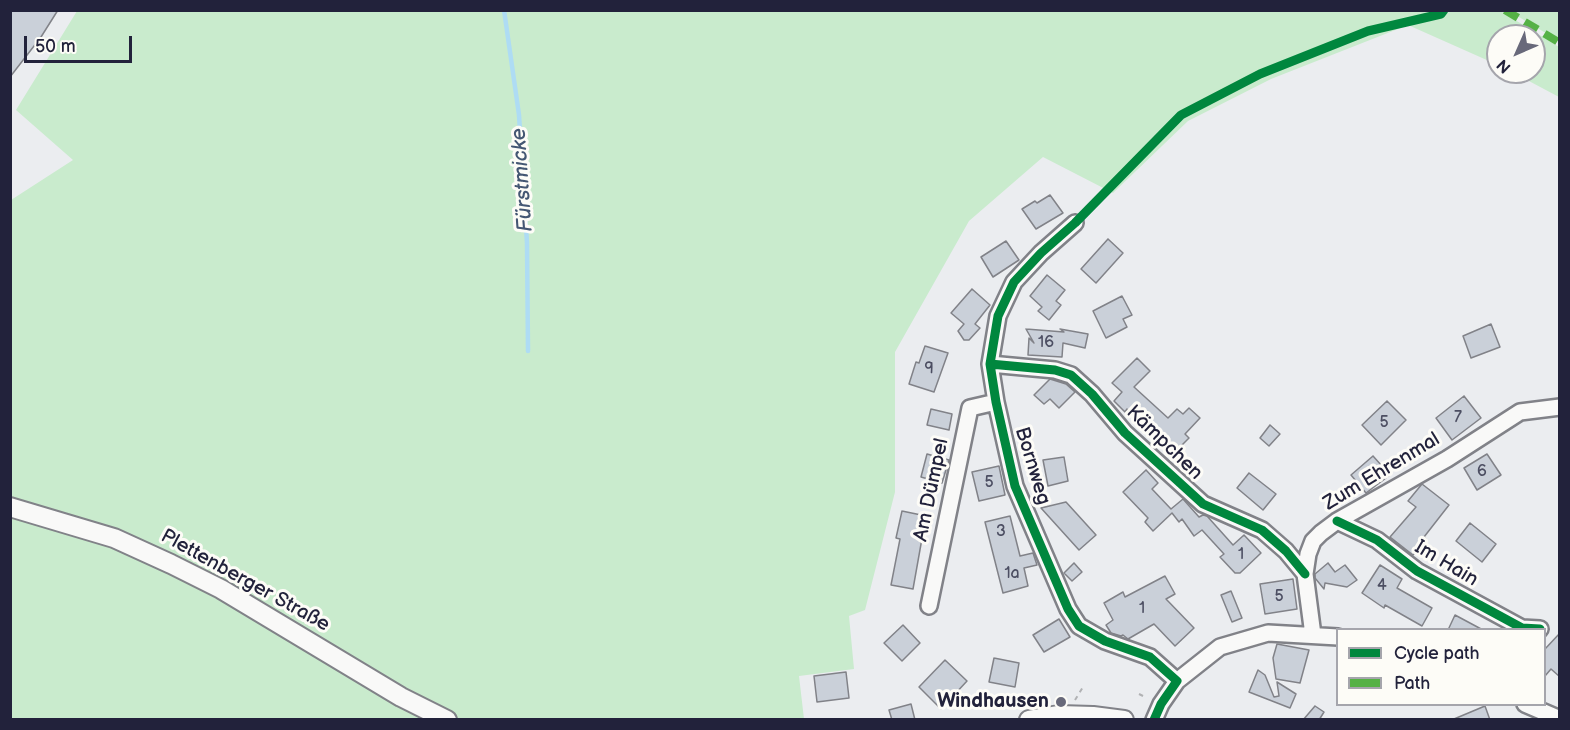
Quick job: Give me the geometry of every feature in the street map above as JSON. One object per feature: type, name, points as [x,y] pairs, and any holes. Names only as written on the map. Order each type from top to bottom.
[{"type":"main road","name":"Plettenberger Straße","points":[[10,507],[114,538],[171,564],[221,589],[401,696],[447,720]]},
{"type":"main road","points":[[1029,720],[1059,715],[1124,720]]},
{"type":"street","name":"Bornweg","points":[[1075,223],[1041,253],[1014,282],[998,316],[990,364],[996,402],[1015,486],[1068,609],[1079,627],[1104,641],[1150,657],[1176,681]]},
{"type":"street","name":"Kämpchen","points":[[990,364],[1055,370],[1071,375],[1092,394],[1125,433],[1203,504],[1262,530],[1286,551],[1305,574]]},
{"type":"street","name":"Am Dümpel","points":[[929,606],[970,408],[996,402]]},
{"type":"street","name":"Zum Ehrenmal","points":[[1313,635],[1305,574],[1313,541],[1337,521],[1446,459],[1520,412],[1560,407]]},
{"type":"street","name":"Im Hain","points":[[1337,521],[1377,540],[1417,571],[1522,628]]},
{"type":"street","points":[[1154,720],[1176,681],[1220,647],[1268,633],[1336,637]]},
{"type":"street","points":[[1528,706],[1560,719]]},
{"type":"green space","points":[[1499,10],[1522,24],[1486,24],[1486,60],[1408,25],[1271,79],[1188,121],[1113,193],[1043,157],[969,221],[895,352],[895,492],[865,610],[849,616],[854,669],[799,676],[804,719],[11,720],[11,200],[73,160],[16,110],[77,11]]},
{"type":"green space","points":[[1509,11],[1559,11],[1559,41],[1546,33],[1546,24],[1531,24]]},
{"type":"green space","points":[[1546,39],[1559,47],[1559,97],[1535,84],[1546,84]]},
{"type":"building","points":[[10,10],[58,10],[41,37],[10,77]]},
{"type":"building","points":[[1050,195],[1063,213],[1036,229],[1022,209]]},
{"type":"building","points":[[1108,239],[1123,253],[1096,283],[1081,269]]},
{"type":"building","points":[[1006,241],[1019,260],[993,277],[981,257]]},
{"type":"building","points":[[1047,275],[1065,290],[1056,301],[1061,305],[1049,320],[1038,311],[1042,307],[1030,296]]},
{"type":"building","points":[[972,289],[990,305],[975,324],[980,328],[969,340],[964,340],[958,331],[964,324],[951,313]]},
{"type":"building","points":[[1122,296],[1132,315],[1123,319],[1127,327],[1106,338],[1093,311]]},
{"type":"building","points":[[1491,324],[1500,347],[1471,358],[1463,336]]},
{"type":"building","points":[[1026,329],[1064,332],[1060,329],[1088,334],[1085,348],[1063,343],[1062,357],[1028,355],[1029,338],[1034,343]]},
{"type":"building","points":[[925,346],[948,353],[934,392],[909,384],[916,362],[919,363]]},
{"type":"building","points":[[1137,358],[1150,371],[1134,387],[1168,418],[1177,409],[1183,414],[1189,408],[1200,418],[1185,434],[1189,438],[1175,452],[1127,409],[1125,412],[1114,401],[1122,392],[1112,383]]},
{"type":"building","points":[[1050,379],[1066,384],[1075,392],[1059,408],[1050,399],[1044,404],[1034,395]]},
{"type":"building","points":[[1464,396],[1481,418],[1452,440],[1436,418]]},
{"type":"building","points":[[1387,401],[1406,420],[1381,445],[1362,425]]},
{"type":"building","points":[[931,409],[952,414],[949,430],[927,425]]},
{"type":"building","points":[[1270,425],[1280,434],[1269,446],[1260,438]]},
{"type":"building","points":[[927,454],[949,460],[942,483],[921,477]]},
{"type":"building","points":[[1487,454],[1501,475],[1477,490],[1464,468]]},
{"type":"building","points":[[1373,456],[1390,475],[1366,493],[1351,475]]},
{"type":"building","points":[[1064,457],[1068,481],[1048,486],[1043,460]]},
{"type":"building","points":[[999,466],[1005,495],[979,501],[972,472]]},
{"type":"building","points":[[1146,470],[1158,483],[1152,489],[1171,509],[1183,499],[1199,517],[1207,516],[1233,545],[1244,535],[1261,553],[1240,573],[1235,573],[1220,557],[1224,554],[1202,530],[1194,536],[1182,519],[1179,522],[1172,513],[1153,531],[1145,522],[1148,518],[1123,492]]},
{"type":"building","points":[[1249,473],[1276,494],[1263,510],[1237,488]]},
{"type":"building","points":[[1422,484],[1449,505],[1413,555],[1390,537],[1416,507],[1408,501]]},
{"type":"building","points":[[1066,502],[1096,535],[1079,550],[1041,508]]},
{"type":"building","points":[[902,511],[926,516],[913,589],[891,585],[900,539],[896,538]]},
{"type":"building","points":[[1010,516],[1020,556],[1033,553],[1037,565],[1024,568],[1028,586],[1003,593],[985,522]]},
{"type":"building","points":[[1470,523],[1496,544],[1482,562],[1456,541]]},
{"type":"building","points":[[1074,563],[1082,572],[1072,581],[1064,573]]},
{"type":"building","points":[[1328,563],[1335,572],[1345,565],[1357,580],[1347,587],[1325,583],[1324,589],[1315,578],[1315,574]]},
{"type":"building","points":[[1380,565],[1402,579],[1397,588],[1432,608],[1422,626],[1385,605],[1384,608],[1362,593]]},
{"type":"building","points":[[1165,576],[1175,594],[1166,599],[1194,628],[1175,646],[1154,624],[1128,639],[1123,635],[1111,633],[1106,625],[1113,620],[1104,603],[1123,592],[1125,597]]},
{"type":"building","points":[[1293,579],[1297,609],[1265,614],[1260,584]]},
{"type":"building","points":[[1231,591],[1242,618],[1232,622],[1221,595]]},
{"type":"building","points":[[1455,615],[1479,628],[1449,628]]},
{"type":"building","points":[[1059,619],[1070,637],[1044,652],[1033,635]]},
{"type":"building","points":[[903,625],[920,643],[902,661],[884,643]]},
{"type":"building","points":[[1560,633],[1560,677],[1551,669],[1546,675],[1546,648]]},
{"type":"building","points":[[1277,644],[1309,650],[1300,683],[1276,679],[1273,658]]},
{"type":"building","points":[[994,658],[1019,663],[1015,687],[989,682]]},
{"type":"building","points":[[945,660],[967,681],[941,709],[919,687]]},
{"type":"building","points":[[1258,670],[1265,675],[1274,697],[1279,696],[1277,682],[1296,694],[1290,708],[1249,692]]},
{"type":"building","points":[[846,672],[849,698],[817,702],[814,676]]},
{"type":"building","points":[[911,704],[915,720],[892,720],[889,710]]},
{"type":"building","points":[[1315,706],[1324,712],[1319,720],[1303,720]]},
{"type":"building","points":[[1485,706],[1490,720],[1454,720],[1454,719]]},
{"type":"waterway","name":"Fürstmicke","points":[[504,10],[519,115],[527,243],[528,351]]},
{"type":"marked path","points":[[1505,10],[1560,43]]},
{"type":"cycle path","points":[[1154,720],[1161,704],[1177,681],[1150,657],[1105,641],[1079,626],[1068,609],[1015,486],[990,364],[998,316],[1014,282],[1181,115],[1260,74],[1368,31],[1441,14],[1444,10]]},
{"type":"cycle path","points":[[990,364],[1055,370],[1071,375],[1092,394],[1125,433],[1203,504],[1262,530],[1286,551],[1305,574]]},
{"type":"cycle path","points":[[1337,521],[1377,540],[1417,571],[1522,628]]},
{"type":"place","name":"Windhausen","points":[[1061,702]]}]
